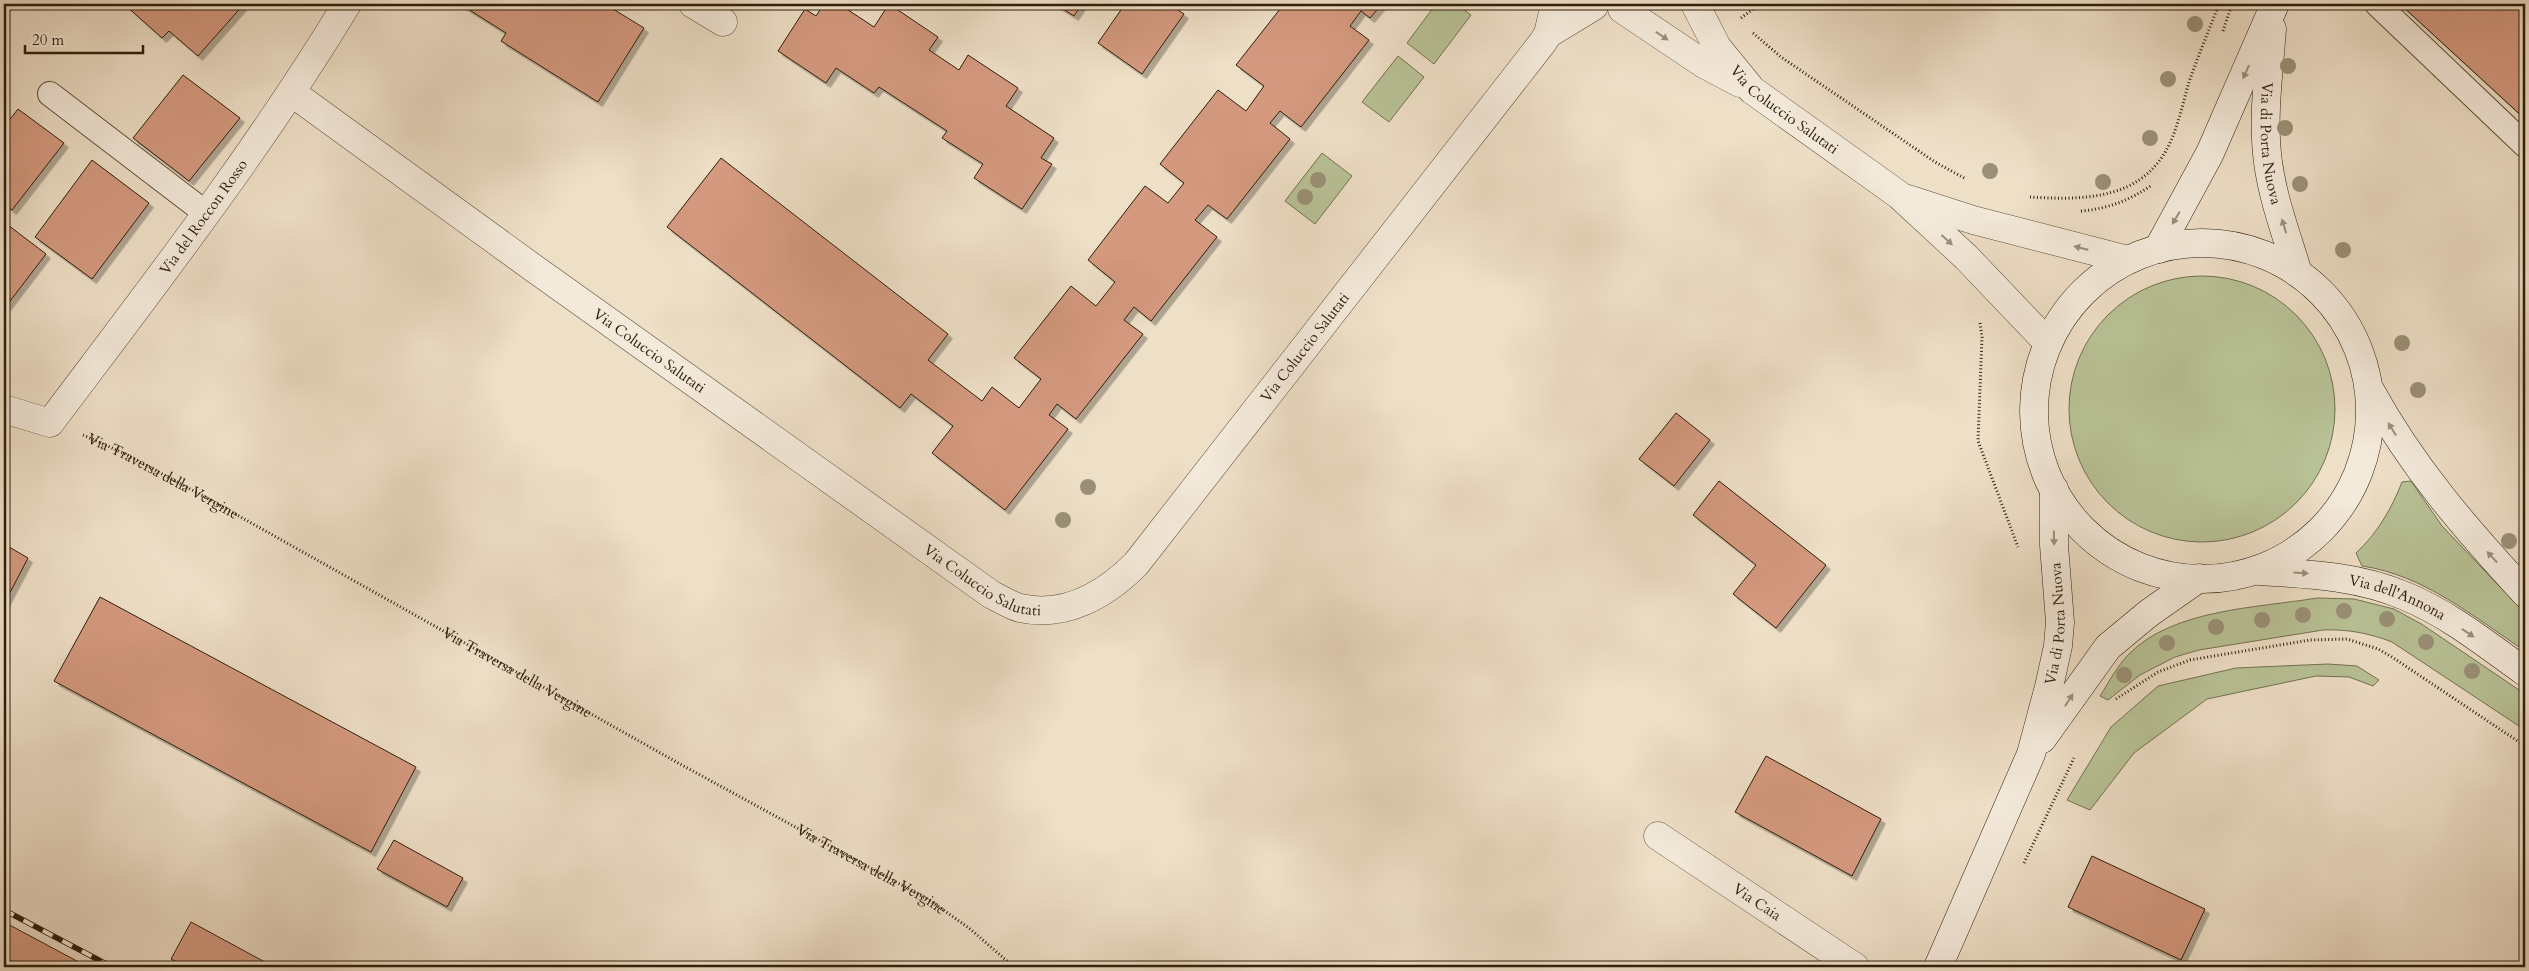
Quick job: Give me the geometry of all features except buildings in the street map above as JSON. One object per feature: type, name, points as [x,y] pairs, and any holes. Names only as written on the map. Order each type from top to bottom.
[{"type":"street","name":"Via del Roccon Rosso","points":[[50,423],[207,214],[291,92],[347,4]]},
{"type":"street","points":[[693,4],[723,22]]},
{"type":"street","points":[[1548,34],[1555,4]]},
{"type":"street","name":"Via Coluccio Salutati","points":[[1695,4],[1717,47],[1752,90],[1898,195]]},
{"type":"street","points":[[1548,34],[1591,5],[1630,6],[1704,64],[1752,90]]},
{"type":"street","name":"Via di Porta Nuova","points":[[2158,249],[2210,153],[2274,7]]},
{"type":"street","name":"Via di Porta Nuova","points":[[2274,7],[2265,137],[2273,190],[2298,273]]},
{"type":"street","name":"Via Coluccio Salutati","points":[[291,92],[532,268],[992,595],[1018,608],[1049,611],[1083,602],[1104,592],[1136,564],[1548,34]]},
{"type":"street","points":[[1898,195],[1973,220],[2128,260]]},
{"type":"street","points":[[1898,195],[1966,257],[2048,343]]},
{"type":"street","name":"Via dell'Annona","points":[[2202,243],[2230,245],[2263,255],[2298,273],[2324,295],[2345,322],[2358,348],[2368,387],[2370,410],[2366,446],[2360,468],[2344,500],[2322,528],[2285,557],[2252,570],[2220,578],[2199,578],[2149,570],[2114,553],[2084,530],[2054,489],[2039,450],[2034,417],[2036,383],[2048,343],[2060,320],[2076,299],[2095,281],[2128,260],[2158,249],[2202,243]]},
{"type":"street","name":"Via dell'Annona","points":[[2368,387],[2390,426],[2447,506],[2525,593]]},
{"type":"street","points":[[4,409],[50,423]]},
{"type":"street","name":"Via di Porta Nuova","points":[[1938,967],[2031,754],[2058,646],[2059,594],[2054,545],[2054,489]]},
{"type":"street","name":"Via dell'Annona","points":[[2252,570],[2334,576],[2360,581],[2406,596],[2453,622],[2525,672]]},
{"type":"street","name":"Via di Porta Nuova","points":[[2031,754],[2108,647],[2120,636],[2199,578]]},
{"type":"street","name":"Via Caia","points":[[1658,836],[1855,967]]},
{"type":"lane","points":[[2377,4],[2525,145]]},
{"type":"lane","points":[[50,94],[207,214]]},
{"type":"path","points":[[1741,18],[1760,4]]},
{"type":"path","points":[[2022,196],[2091,198],[2131,185],[2151,170],[2164,154],[2172,137],[2190,81],[2219,4]]},
{"type":"path","points":[[2220,40],[2232,4]]},
{"type":"path","points":[[1735,11],[1745,23]]},
{"type":"path","points":[[1749,28],[1781,57],[1935,162],[1973,182]]},
{"type":"path","points":[[2072,212],[2113,205],[2134,197],[2158,179]]},
{"type":"path","points":[[1979,319],[1982,337],[1978,441],[2021,554]]},
{"type":"path","name":"Via Traversa della Vergine","points":[[50,423],[111,447],[205,497],[680,764],[929,900],[969,928],[1014,967]]},
{"type":"path","points":[[2071,696],[2098,710],[2158,672],[2190,660],[2310,640],[2347,639],[2378,649],[2392,657],[2525,746]]},
{"type":"path","points":[[2021,870],[2075,754]]},
{"type":"green space","points":[[1436,4],[1456,4],[1471,15],[1434,64],[1407,43]]},
{"type":"green space","points":[[1398,56],[1424,77],[1389,122],[1362,102]]},
{"type":"green space","points":[[1322,153],[1352,176],[1315,224],[1285,201]]},
{"type":"green space","points":[[2202,276],[2228,279],[2253,286],[2276,299],[2296,315],[2312,335],[2325,358],[2332,383],[2335,409],[2332,435],[2325,460],[2312,483],[2296,503],[2276,519],[2253,532],[2228,539],[2202,542],[2176,539],[2151,532],[2128,519],[2108,503],[2092,483],[2079,460],[2072,435],[2069,409],[2072,383],[2079,358],[2092,335],[2108,315],[2128,299],[2151,286],[2176,279]]},
{"type":"green space","points":[[2411,481],[2442,526],[2525,613],[2525,651],[2448,599],[2427,588],[2406,578],[2362,566],[2356,553],[2371,538],[2383,520],[2402,482]]},
{"type":"green space","points":[[2317,598],[2354,599],[2394,609],[2423,625],[2525,694],[2525,730],[2392,642],[2375,636],[2341,630],[2323,630],[2199,650],[2175,657],[2140,675],[2108,700],[2100,696],[2129,654],[2147,639],[2168,628],[2192,619],[2217,613]]},
{"type":"green space","points":[[2328,664],[2357,666],[2379,680],[2373,686],[2349,677],[2316,676],[2207,699],[2134,753],[2090,810],[2067,800],[2111,727],[2158,686],[2236,668]]},
{"type":"railway","points":[[4,910],[112,967]]}]
